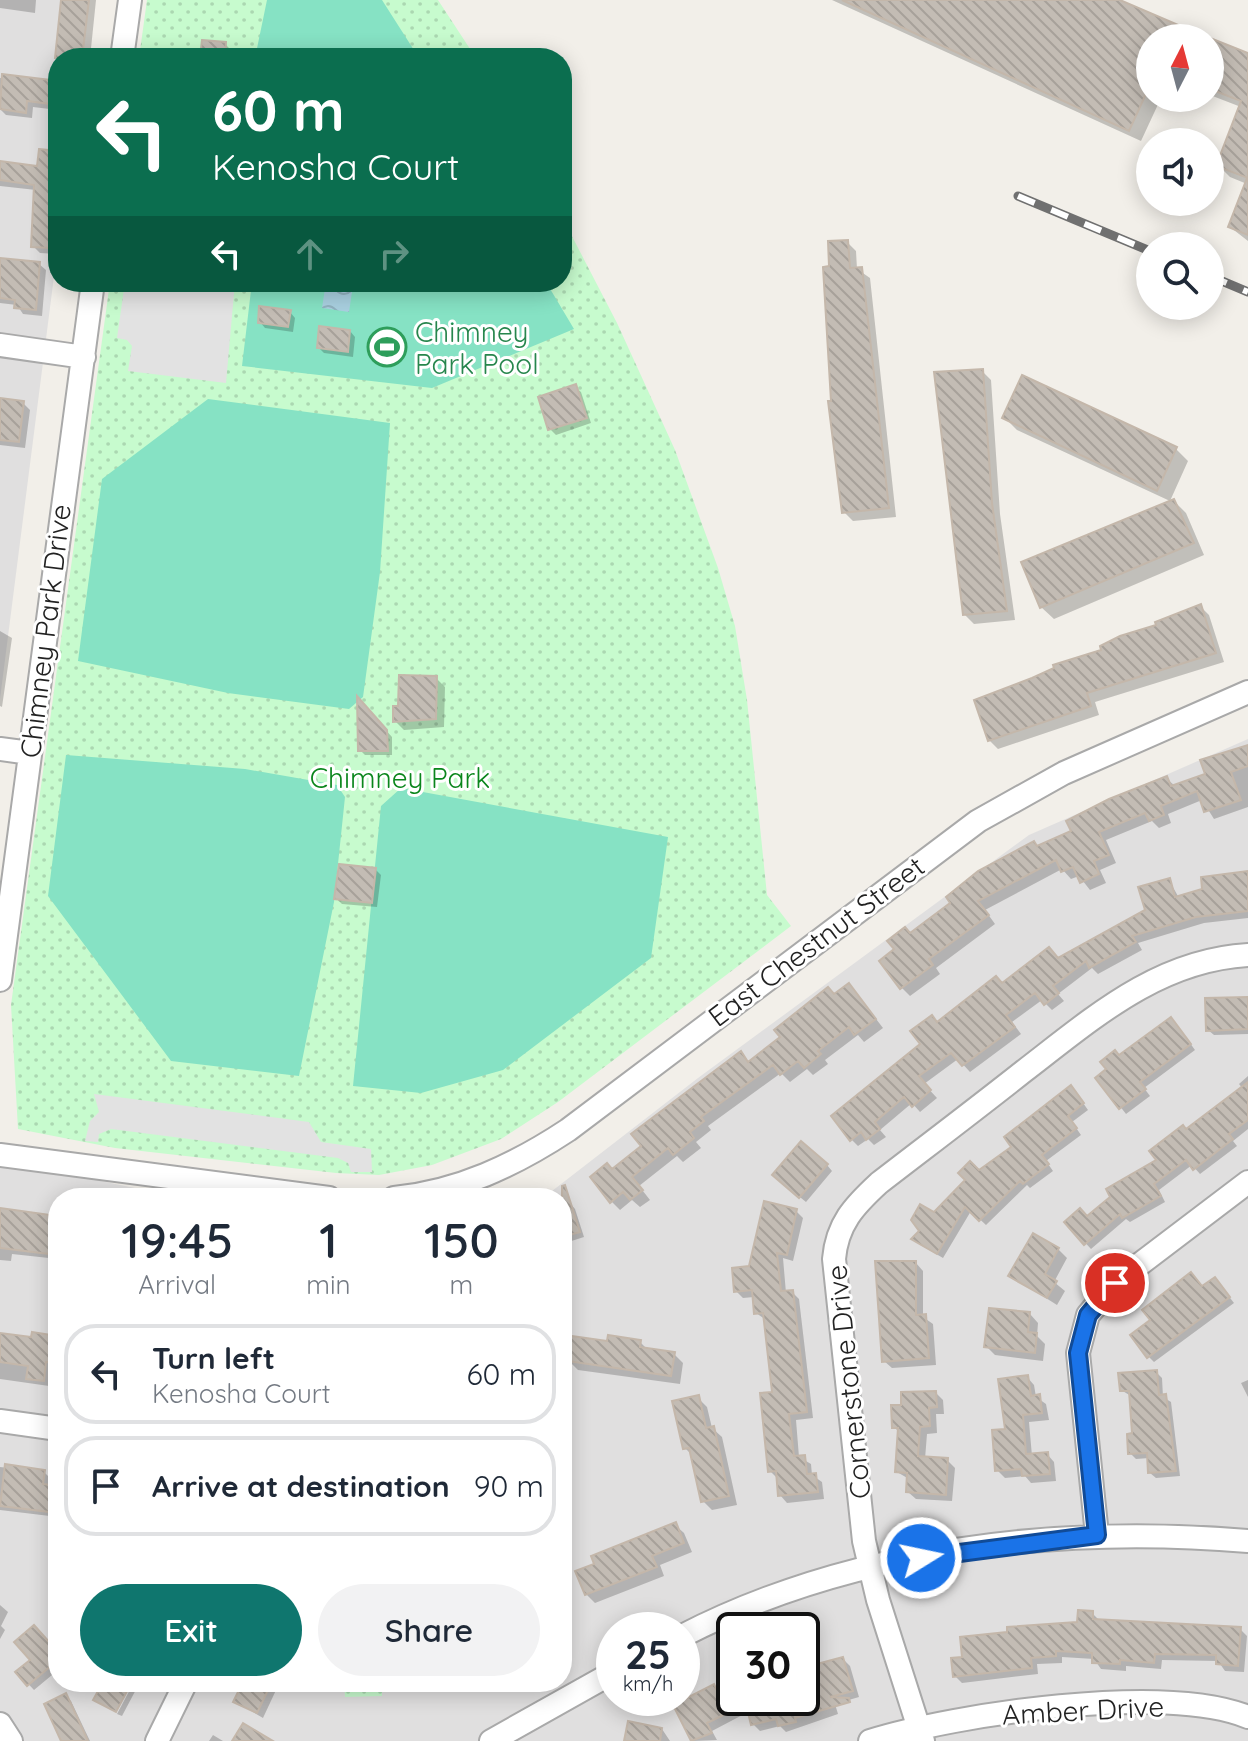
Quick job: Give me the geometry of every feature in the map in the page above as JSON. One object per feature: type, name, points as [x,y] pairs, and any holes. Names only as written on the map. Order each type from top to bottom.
[{"type":"street","points":[[123,48],[130,0]]},
{"type":"street","name":"Chimney Park Drive","points":[[0,980],[53,560],[92,292]]},
{"type":"street","points":[[0,345],[84,357]]},
{"type":"street","name":"East Chestnut Street","points":[[437,1188],[476,1179],[524,1159],[568,1130],[978,821],[1064,773],[1248,692]]},
{"type":"street","points":[[0,749],[30,753]]},
{"type":"street","name":"Cornerstone Drive","points":[[921,1734],[870,1569],[834,1259],[836,1240],[845,1217],[879,1183],[1127,994],[1184,966],[1213,958],[1248,955]]},
{"type":"street","points":[[0,1155],[225,1188]]},
{"type":"street","points":[[1097,1535],[1078,1353],[1088,1315],[1115,1283],[1248,1182]]},
{"type":"street","points":[[0,1421],[48,1428]]},
{"type":"street","points":[[700,1629],[786,1593],[870,1569],[963,1550],[1097,1535],[1160,1534],[1248,1541]]},
{"type":"street","points":[[491,1741],[596,1682]]},
{"type":"street","points":[[157,1741],[181,1692]]},
{"type":"street","name":"Amber Drive","points":[[870,1741],[921,1734],[1018,1711],[1124,1704],[1219,1708],[1248,1717]]},
{"type":"street","points":[[0,1724],[11,1741]]},
{"type":"shaded area","points":[[0,0],[89,0],[83,48],[48,48],[48,292],[52,292],[0,699]]},
{"type":"shaded area","points":[[124,292],[234,292],[226,383],[128,371],[132,346],[127,340],[117,338]]},
{"type":"shaded area","points":[[1248,739],[1248,1741],[0,1741],[0,1160],[135,1188],[48,1188],[48,1692],[572,1692],[572,1188],[556,1188],[698,1078],[1029,835]]},
{"type":"shaded area","points":[[94,1094],[309,1122],[321,1142],[371,1149],[372,1172],[351,1172],[348,1163],[338,1158],[111,1129],[99,1134],[98,1142],[85,1141],[90,1121],[99,1112]]},
{"type":"green space","points":[[147,0],[438,0],[469,48],[140,48]]},
{"type":"green space","points":[[267,0],[382,0],[413,48],[257,48]]},
{"type":"green space","name":"Chimney Park","points":[[572,236],[617,323],[675,450],[718,568],[735,626],[747,700],[767,895],[791,926],[558,1102],[501,1139],[432,1165],[379,1175],[115,1148],[18,1129],[11,1005],[109,292],[572,292]]},
{"type":"green space","name":"Chimney Park Pool","points":[[251,292],[552,292],[574,329],[432,388],[242,366]]},
{"type":"green space","points":[[208,399],[390,423],[380,572],[363,697],[349,709],[228,693],[78,661],[102,479]]},
{"type":"green space","points":[[66,755],[245,769],[337,785],[345,797],[334,902],[299,1076],[171,1061],[48,896]]},
{"type":"green space","points":[[401,788],[668,837],[651,958],[503,1070],[421,1093],[353,1086],[381,806]]},
{"type":"green space","points":[[345,1692],[382,1692],[382,1696],[345,1697]]},
{"type":"water","points":[[324,292],[352,292],[349,312],[322,308]]},
{"type":"building","points":[[61,0],[89,0],[83,48],[56,48]]},
{"type":"building","points":[[842,0],[1120,0],[1176,24],[1136,24],[1138,112],[1129,131]]},
{"type":"building","points":[[202,40],[226,42],[226,48],[201,48]]},
{"type":"building","points":[[1224,44],[1248,53],[1248,178],[1224,169],[1224,145],[1241,101],[1224,94]]},
{"type":"building","points":[[2,74],[48,80],[48,104],[27,101],[26,113],[0,109]]},
{"type":"building","points":[[39,149],[48,150],[48,248],[31,247],[34,185],[0,180],[0,161],[37,166]]},
{"type":"building","points":[[1248,179],[1248,235],[1228,227]]},
{"type":"building","points":[[848,240],[850,268],[862,267],[889,508],[842,513],[828,401],[831,401],[823,267],[829,266],[828,241]]},
{"type":"building","points":[[0,258],[40,262],[36,310],[14,308],[15,300],[0,298]]},
{"type":"building","points":[[259,306],[291,310],[288,327],[258,323]]},
{"type":"building","points":[[319,326],[350,330],[348,352],[317,348]]},
{"type":"building","points":[[983,369],[992,503],[1007,611],[963,615],[934,372]]},
{"type":"building","points":[[1022,375],[1177,447],[1157,491],[1002,418]]},
{"type":"building","points":[[576,384],[587,418],[548,430],[538,397]]},
{"type":"building","points":[[0,398],[24,401],[19,442],[0,440]]},
{"type":"building","points":[[1174,499],[1194,543],[1040,608],[1021,562]]},
{"type":"building","points":[[1201,604],[1216,653],[1087,693],[1091,706],[988,741],[974,700],[1032,678],[1054,668],[1053,665],[1101,650],[1100,646],[1120,636],[1156,625],[1155,622]]},
{"type":"building","points":[[399,675],[437,676],[436,719],[393,722],[393,706],[398,706]]},
{"type":"building","points":[[357,696],[387,730],[388,751],[358,751]]},
{"type":"building","points":[[1248,745],[1248,766],[1231,772],[1241,800],[1204,812],[1197,791],[1161,806],[1164,815],[1149,821],[1145,813],[1099,832],[1109,855],[1094,861],[1099,874],[1080,883],[1073,867],[1061,872],[1056,860],[978,901],[989,915],[929,959],[933,965],[900,989],[879,961],[894,949],[887,941],[905,927],[910,933],[950,903],[946,897],[978,871],[1034,841],[1037,846],[1071,831],[1066,821],[1109,799],[1167,776],[1171,786],[1205,774],[1200,760]]},
{"type":"building","points":[[339,864],[376,868],[372,903],[334,899]]},
{"type":"building","points":[[1248,871],[1248,911],[1196,917],[1132,936],[1136,942],[1089,968],[1086,961],[1053,986],[1059,993],[1044,1005],[1035,993],[1006,1015],[1015,1027],[962,1066],[951,1053],[919,1076],[931,1090],[912,1107],[904,1097],[875,1122],[880,1129],[866,1140],[861,1132],[850,1141],[831,1116],[920,1044],[910,1031],[932,1015],[937,1022],[996,976],[1002,983],[1049,947],[1058,958],[1145,910],[1138,887],[1170,878],[1175,897],[1202,889],[1201,877]]},
{"type":"building","points":[[849,983],[876,1019],[854,1035],[849,1027],[818,1051],[821,1054],[804,1068],[798,1061],[780,1075],[773,1065],[701,1117],[704,1121],[690,1132],[694,1138],[673,1155],[668,1148],[632,1177],[643,1190],[630,1200],[623,1192],[610,1203],[590,1177],[607,1163],[612,1169],[641,1146],[631,1134],[741,1051],[748,1062],[780,1037],[774,1030],[828,987],[834,994]]},
{"type":"building","points":[[1248,997],[1248,1029],[1206,1031],[1205,998]]},
{"type":"building","points":[[1171,1017],[1191,1044],[1140,1082],[1146,1089],[1119,1109],[1095,1078],[1106,1069],[1100,1062],[1115,1050],[1119,1055]]},
{"type":"building","points":[[1248,1082],[1248,1120],[1229,1134],[1233,1139],[1193,1170],[1186,1160],[1154,1184],[1161,1196],[1122,1218],[1120,1214],[1084,1245],[1064,1222],[1080,1208],[1087,1216],[1110,1197],[1106,1189],[1156,1160],[1149,1151],[1183,1125],[1186,1129]]},
{"type":"building","points":[[1071,1085],[1084,1103],[1068,1116],[1077,1128],[1042,1155],[1049,1164],[1023,1184],[1020,1181],[979,1221],[965,1207],[937,1254],[911,1239],[919,1231],[911,1220],[920,1204],[934,1212],[965,1180],[958,1173],[970,1161],[979,1170],[1011,1147],[1004,1137]]},
{"type":"building","points":[[801,1141],[828,1164],[799,1198],[772,1175]]},
{"type":"building","points":[[764,1201],[797,1209],[787,1255],[777,1253],[781,1291],[793,1290],[807,1412],[789,1414],[794,1456],[805,1455],[807,1474],[816,1473],[818,1492],[778,1496],[776,1471],[768,1472],[760,1393],[772,1392],[763,1313],[754,1314],[752,1290],[734,1292],[732,1268],[749,1266]]},
{"type":"building","points":[[572,1207],[580,1232],[572,1234]]},
{"type":"building","points":[[0,1208],[48,1215],[48,1254],[0,1248]]},
{"type":"building","points":[[1033,1233],[1059,1248],[1045,1274],[1057,1281],[1047,1298],[1008,1276]]},
{"type":"building","points":[[875,1261],[916,1261],[916,1315],[926,1314],[929,1358],[882,1362]]},
{"type":"building","points":[[1191,1272],[1202,1286],[1215,1277],[1230,1297],[1147,1358],[1130,1335],[1150,1320],[1142,1310]]},
{"type":"building","points":[[989,1308],[1030,1312],[1028,1332],[1037,1333],[1035,1353],[984,1347]]},
{"type":"building","points":[[32,1332],[48,1334],[44,1381],[26,1379],[28,1366],[0,1362],[0,1333],[31,1337]]},
{"type":"building","points":[[608,1335],[641,1340],[640,1347],[675,1352],[671,1376],[572,1362],[572,1336],[607,1341]]},
{"type":"building","points":[[1157,1370],[1159,1395],[1166,1394],[1176,1471],[1148,1473],[1147,1453],[1128,1454],[1127,1434],[1132,1433],[1129,1391],[1120,1391],[1118,1373]]},
{"type":"building","points":[[1028,1375],[1031,1396],[1040,1394],[1042,1413],[1023,1415],[1026,1454],[1048,1452],[1050,1474],[1022,1476],[1021,1469],[995,1471],[992,1430],[1005,1429],[998,1379]]},
{"type":"building","points":[[936,1391],[937,1407],[929,1408],[930,1426],[920,1427],[918,1456],[948,1458],[946,1495],[906,1492],[907,1473],[895,1472],[898,1428],[892,1428],[891,1405],[901,1405],[901,1392]]},
{"type":"building","points":[[699,1395],[706,1428],[714,1426],[729,1496],[701,1502],[689,1448],[683,1449],[672,1401]]},
{"type":"building","points":[[5,1464],[45,1470],[43,1484],[48,1485],[48,1512],[0,1506]]},
{"type":"building","points":[[676,1522],[684,1543],[652,1556],[657,1567],[585,1595],[575,1571],[594,1564],[591,1556]]},
{"type":"building","points":[[1078,1610],[1093,1611],[1093,1619],[1241,1627],[1238,1666],[1216,1664],[1216,1655],[1155,1654],[1154,1663],[1120,1660],[1120,1664],[1092,1663],[1092,1653],[1056,1651],[1056,1656],[1031,1658],[1032,1668],[953,1677],[951,1658],[962,1657],[960,1637],[1007,1632],[1007,1627],[1077,1622]]},
{"type":"building","points":[[34,1625],[48,1641],[48,1668],[27,1686],[15,1672],[30,1660],[14,1642]]},
{"type":"building","points":[[843,1657],[853,1691],[830,1697],[849,1698],[850,1702],[820,1711],[820,1663]]},
{"type":"building","points":[[714,1684],[716,1716],[721,1716],[707,1723],[712,1733],[691,1741],[678,1716],[700,1716],[700,1691]]},
{"type":"building","points":[[97,1692],[127,1692],[116,1712],[93,1700]]},
{"type":"building","points":[[238,1692],[267,1692],[257,1713],[233,1702]]},
{"type":"building","points":[[66,1693],[88,1741],[61,1741],[44,1704]]},
{"type":"building","points":[[749,1716],[802,1716],[795,1718],[796,1722],[778,1726],[776,1719],[751,1725]]},
{"type":"building","points":[[628,1721],[662,1728],[660,1741],[624,1741]]},
{"type":"building","points":[[243,1723],[273,1741],[232,1741]]},
{"type":"railway","points":[[1018,196],[1136,245]]},
{"type":"railway","points":[[1224,282],[1248,292]]},
{"type":"place","name":"Chimney Park Pool","points":[[387,347]]},
{"type":"route","points":[[921,1558],[1014,1543],[1097,1535],[1078,1353],[1081,1332],[1088,1315],[1115,1283]]}]
